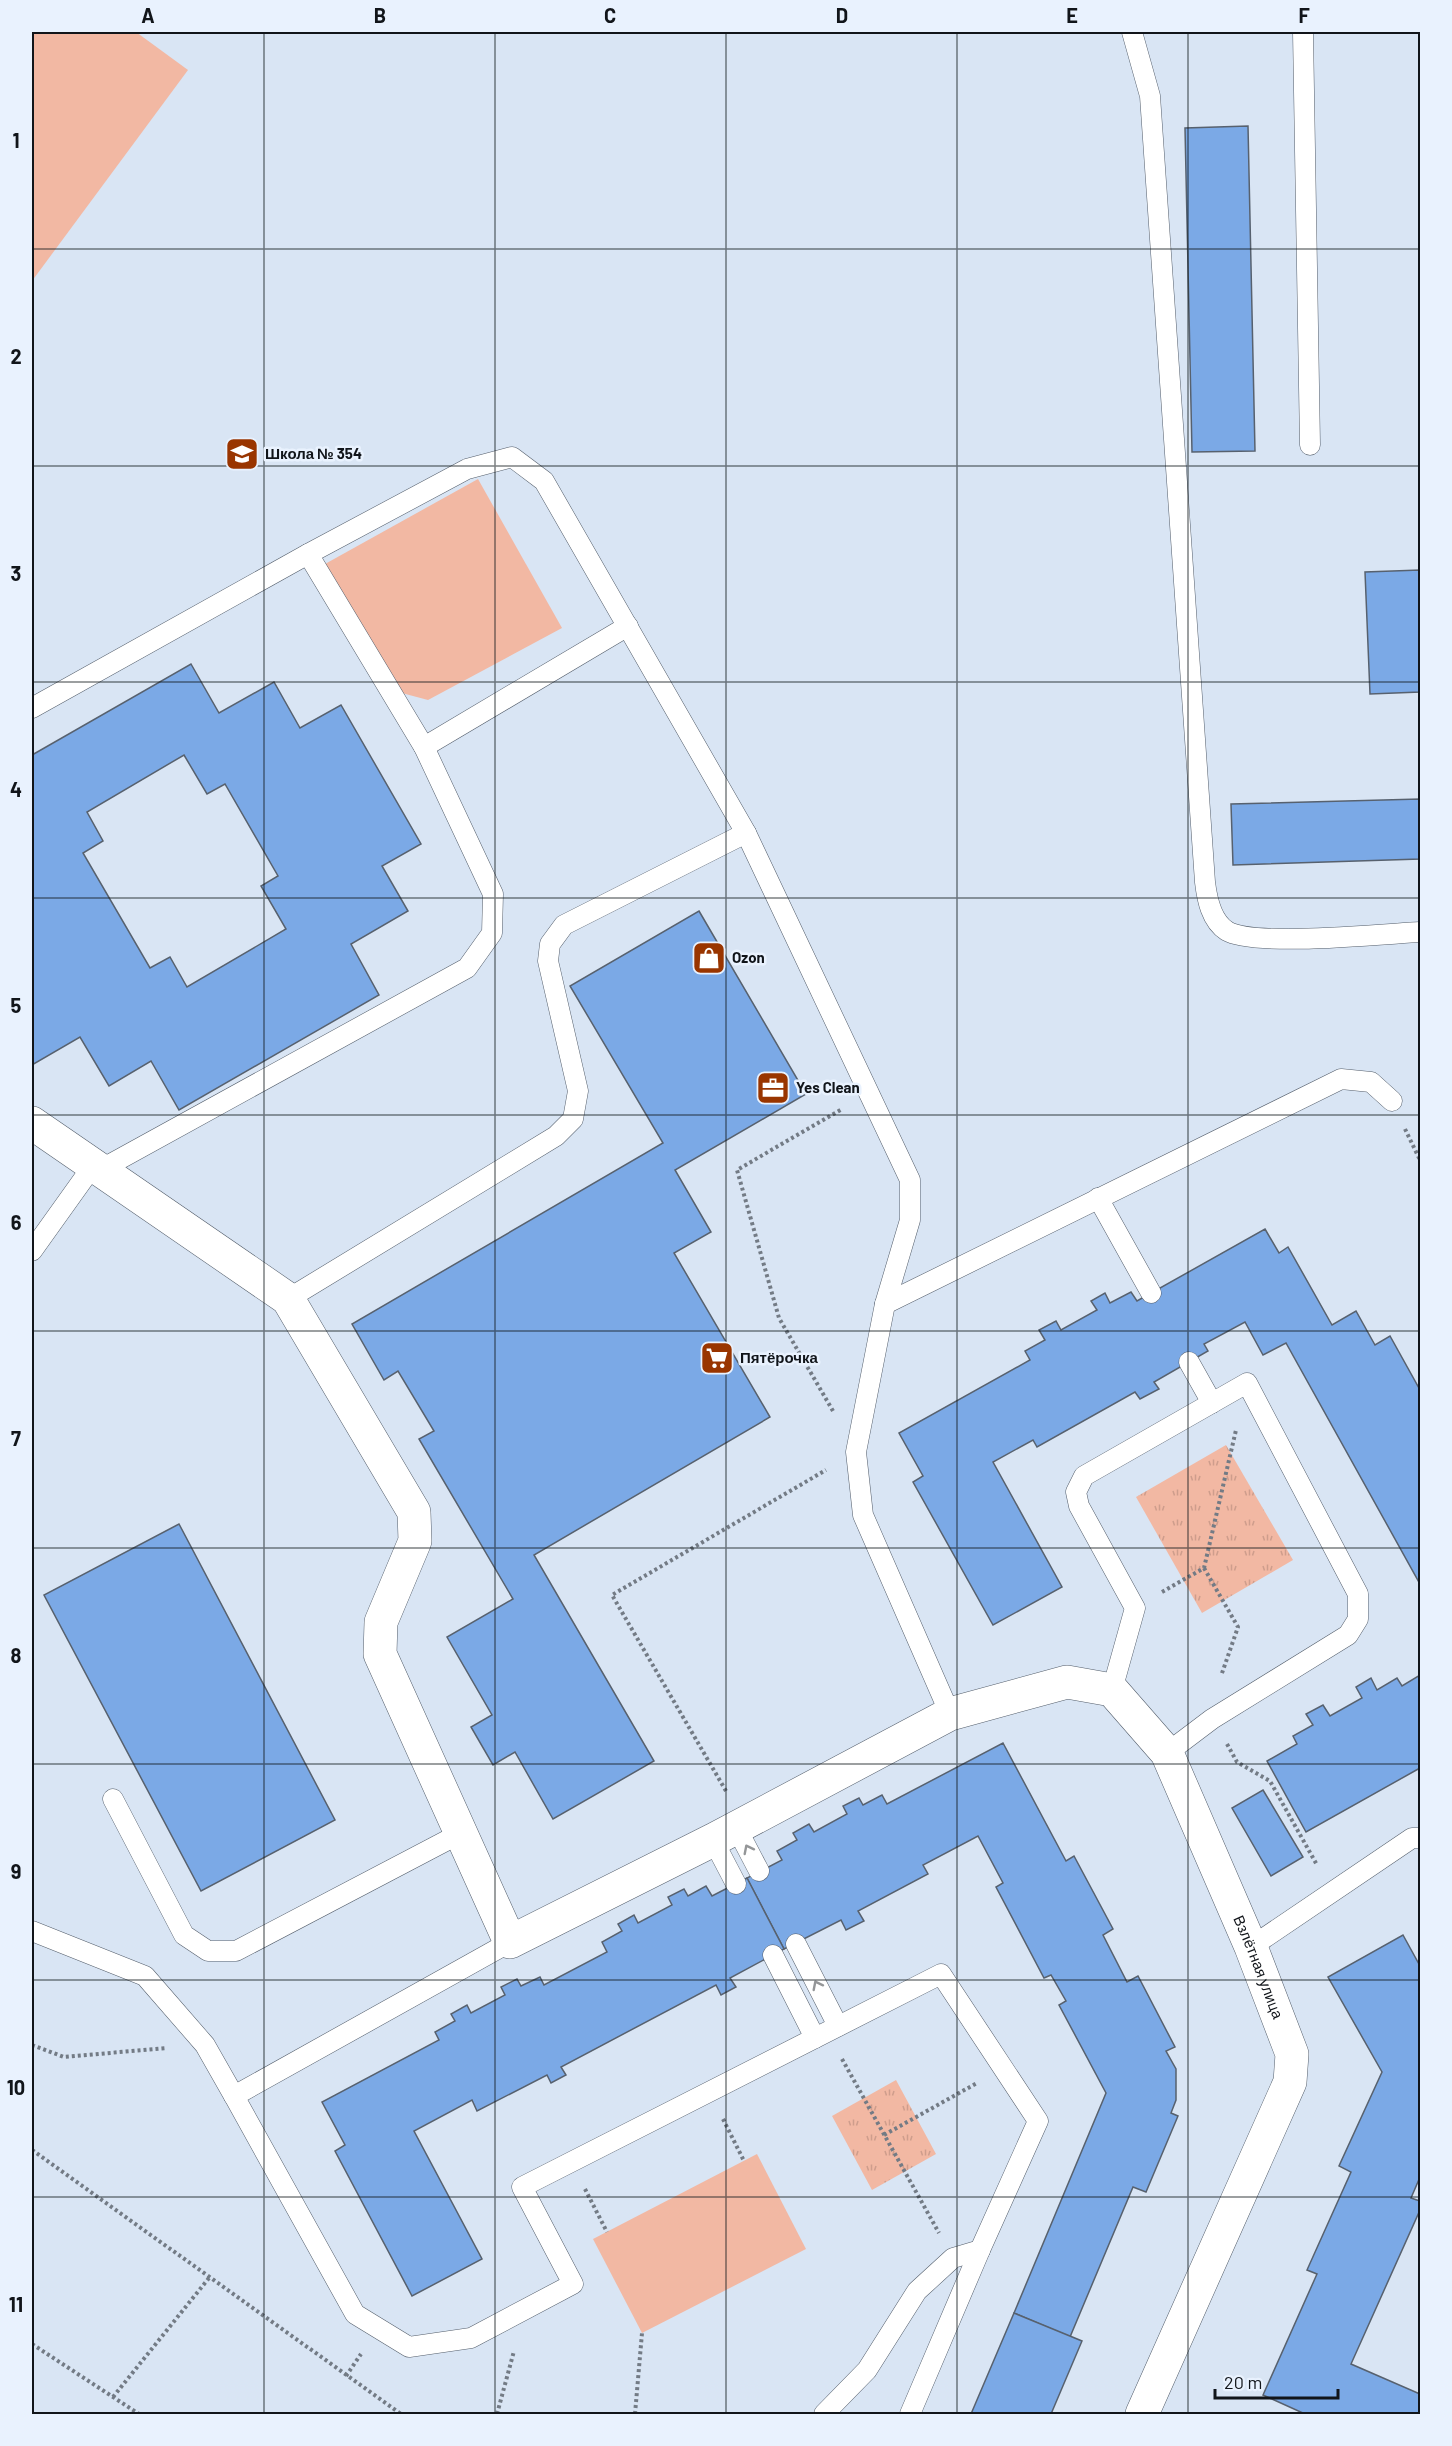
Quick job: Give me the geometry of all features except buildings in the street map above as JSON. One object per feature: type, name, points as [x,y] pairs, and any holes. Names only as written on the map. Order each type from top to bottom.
[{"type":"street","points":[[32,1123],[95,1169],[288,1299],[414,1512],[415,1541],[381,1622],[380,1654],[510,1942],[731,1830],[950,1714],[1067,1683],[1112,1690]]},
{"type":"street","name":"Взлётная улица","points":[[1112,1690],[1167,1753],[1251,1947],[1292,2054],[1290,2082],[1142,2415]]},
{"type":"lane","points":[[1132,32],[1150,96],[1204,870],[1209,908],[1227,930],[1257,939],[1420,932]]},
{"type":"lane","points":[[1303,32],[1310,445]]},
{"type":"lane","points":[[32,708],[308,554],[467,469],[512,457],[544,481],[746,833],[910,1180],[910,1220],[885,1304],[856,1452],[862,1515],[950,1714]]},
{"type":"lane","points":[[32,1251],[95,1169],[467,968],[492,933],[493,894],[424,747],[308,554]]},
{"type":"lane","points":[[424,747],[627,626]]},
{"type":"lane","points":[[288,1299],[556,1136],[573,1119],[578,1091],[548,961],[550,944],[564,925],[746,833]]},
{"type":"lane","points":[[885,1304],[1341,1079],[1371,1082],[1392,1101]]},
{"type":"lane","points":[[1098,1198],[1151,1293]]},
{"type":"lane","points":[[1189,1362],[1212,1403]]},
{"type":"lane","points":[[1112,1690],[1135,1608],[1078,1506],[1077,1492],[1084,1476],[1247,1383],[1358,1594],[1358,1618],[1348,1635],[1212,1719],[1167,1753]]},
{"type":"lane","points":[[113,1799],[184,1935],[208,1951],[236,1951],[461,1833]]},
{"type":"lane","points":[[731,1830],[759,1871]]},
{"type":"lane","points":[[731,1830],[736,1884]]},
{"type":"lane","points":[[1251,1947],[1412,1838],[1420,1838]]},
{"type":"lane","points":[[32,1931],[145,1976],[205,2045],[355,2314],[409,2347],[471,2338],[573,2284],[522,2187],[941,1974],[1038,2121],[910,2415]]},
{"type":"lane","points":[[234,2096],[510,1942]]},
{"type":"lane","points":[[796,1944],[827,2032]]},
{"type":"lane","points":[[773,1955],[827,2032]]},
{"type":"lane","points":[[824,2415],[867,2370],[917,2291],[953,2258],[980,2250]]},
{"type":"path","points":[[731,1830],[612,1595],[856,1452],[779,1318],[737,1170],[869,1093]]},
{"type":"path","points":[[1247,1383],[1204,1568],[1238,1627],[1217,1688],[1212,1719],[1237,1762],[1270,1781],[1332,1892]]},
{"type":"path","points":[[1135,1608],[1204,1568]]},
{"type":"path","points":[[827,2032],[953,2258]]},
{"type":"path","points":[[32,2045],[64,2056],[205,2045]]},
{"type":"path","points":[[884,2135],[1004,2068]]},
{"type":"path","points":[[732,2137],[744,2161]]},
{"type":"path","points":[[32,2150],[401,2415]]},
{"type":"path","points":[[594,2208],[607,2232]]},
{"type":"path","points":[[113,2397],[209,2278]]},
{"type":"path","points":[[635,2415],[642,2333]]},
{"type":"path","points":[[32,2344],[139,2415]]},
{"type":"path","points":[[497,2415],[514,2351]]},
{"type":"path","points":[[346,2376],[359,2357]]},
{"type":"green space","points":[[32,32],[136,32],[188,70],[32,281]]},
{"type":"green space","points":[[478,479],[562,628],[428,700],[398,692],[325,564]]},
{"type":"green space","points":[[1226,1445],[1293,1560],[1202,1613],[1136,1497]]},
{"type":"green space","points":[[896,2080],[936,2154],[872,2190],[832,2116]]},
{"type":"green space","points":[[757,2154],[806,2249],[642,2333],[593,2239]]},
{"type":"place","name":"Школа № 354","points":[[242,454]]},
{"type":"place","name":"Ozon","points":[[709,958]]},
{"type":"place","name":"Yes Clean","points":[[773,1088]]},
{"type":"place","name":"Пятёрочка","points":[[717,1358]]}]
